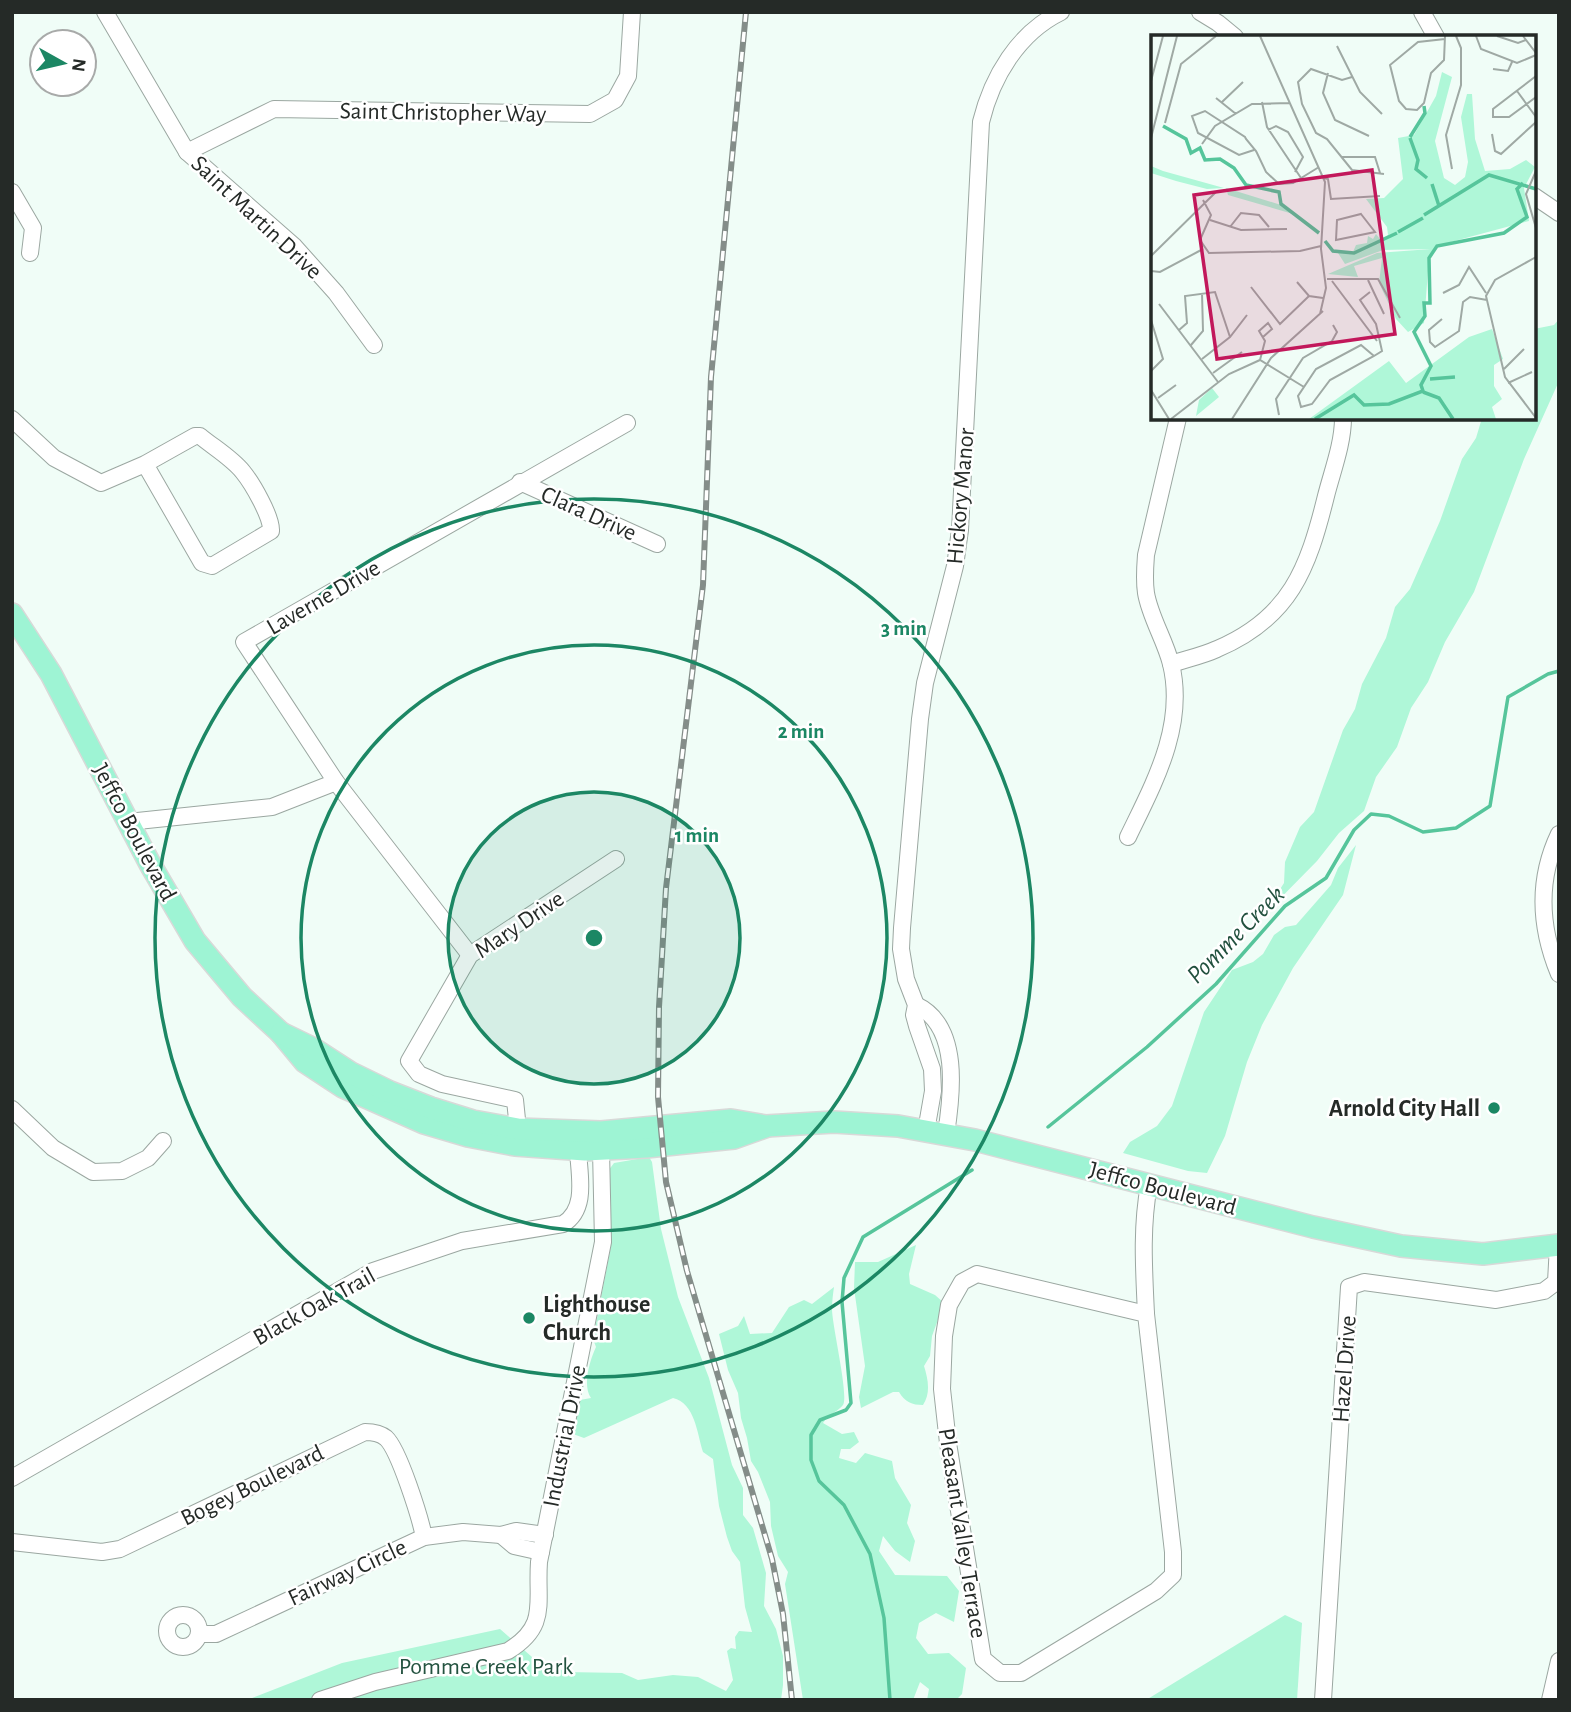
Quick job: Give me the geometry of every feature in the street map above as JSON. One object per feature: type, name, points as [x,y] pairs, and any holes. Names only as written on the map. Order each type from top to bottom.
[{"type":"main road","name":"Jeffco Boulevard","points":[[12,614],[51,674],[161,884],[195,941],[242,997],[281,1033],[305,1062],[344,1087],[425,1124],[515,1145],[601,1150],[734,1138],[766,1126]]},
{"type":"main road","name":"Jeffco Boulevard","points":[[281,1033],[390,1092],[473,1121],[518,1129],[601,1132],[732,1120],[766,1126],[834,1122],[898,1126],[936,1133],[1312,1227],[1401,1246],[1483,1254],[1559,1245]]},
{"type":"street","name":"Saint Martin Drive","points":[[106,12],[187,152],[294,246],[336,293],[374,345]]},
{"type":"street","name":"Saint Christopher Way","points":[[187,152],[274,109],[590,114],[615,100],[628,76],[632,12]]},
{"type":"street","points":[[1200,12],[1232,35]]},
{"type":"street","points":[[1422,12],[1435,35]]},
{"type":"street","name":"Hickory Manor","points":[[936,1133],[952,1091],[949,1057],[934,1017],[916,1005],[910,992],[902,963],[902,928],[919,719],[925,683],[955,566],[960,530],[981,122],[991,88],[1002,68],[1031,33],[1057,13]]},
{"type":"street","points":[[12,192],[33,229],[30,253]]},
{"type":"street","points":[[1536,197],[1559,213]]},
{"type":"street","points":[[12,419],[54,458],[98,482],[106,482],[195,436],[200,436],[242,471],[263,507],[272,527],[271,531],[212,566],[202,563],[145,464]]},
{"type":"street","points":[[1128,837],[1170,740],[1175,702],[1171,664],[1148,601],[1145,575],[1146,555],[1178,420]]},
{"type":"street","points":[[1171,664],[1214,651],[1254,629],[1278,608],[1295,586],[1314,544],[1343,420]]},
{"type":"street","name":"Laverne Drive","points":[[470,955],[336,782],[244,642],[627,423]]},
{"type":"street","name":"Clara Drive","points":[[520,482],[657,544]]},
{"type":"street","points":[[128,822],[272,807],[336,782]]},
{"type":"street","points":[[1559,834],[1545,876],[1543,904],[1551,954],[1559,974]]},
{"type":"street","name":"Mary Drive","points":[[518,1129],[515,1100],[442,1084],[419,1074],[409,1061],[470,955],[616,859]]},
{"type":"street","points":[[12,1109],[53,1148],[93,1172],[122,1171],[148,1158],[163,1142]]},
{"type":"street","name":"Black Oak Trail","points":[[12,1478],[373,1271],[462,1241],[563,1224],[575,1215],[578,1209],[578,1150]]},
{"type":"street","name":"Industrial Drive","points":[[320,1700],[375,1682],[508,1651],[536,1624],[541,1552],[603,1242],[601,1150]]},
{"type":"street","name":"Pleasant Valley Terrace","points":[[1146,1314],[977,1274],[961,1282],[949,1306],[944,1336],[942,1389],[948,1443],[983,1658],[1000,1674],[1021,1673],[1156,1591],[1173,1575],[1173,1552],[1146,1314],[1143,1245],[1144,1213],[1149,1185]]},
{"type":"street","name":"Hazel Drive","points":[[1323,1700],[1349,1287],[1364,1282],[1496,1300],[1544,1291],[1556,1283],[1559,1245]]},
{"type":"street","name":"Bogey Boulevard","points":[[12,1542],[102,1552],[120,1549],[365,1432],[381,1435],[390,1443],[414,1502],[424,1537]]},
{"type":"street","name":"Fairway Circle","points":[[199,1634],[216,1634],[424,1537],[463,1532],[501,1535],[521,1540],[541,1552]]},
{"type":"street","name":"Fairway Circle","points":[[521,1540],[545,1535]]},
{"type":"street","points":[[1550,1700],[1559,1661]]},
{"type":"green space","points":[[1559,319],[1559,381],[1524,459],[1474,592],[1445,642],[1428,682],[1411,708],[1397,747],[1376,777],[1364,811],[1339,833],[1317,861],[1263,916],[1284,883],[1285,862],[1300,827],[1314,812],[1343,730],[1355,709],[1362,684],[1386,638],[1395,607],[1410,589],[1440,521],[1462,459],[1476,438],[1481,420],[1536,420],[1536,329],[1554,325]]},
{"type":"green space","points":[[1356,845],[1343,895],[1293,968],[1262,1025],[1247,1062],[1225,1136],[1207,1173],[1188,1171],[1123,1153],[1130,1142],[1157,1126],[1172,1106],[1204,1012],[1232,970],[1253,962],[1263,954],[1274,935],[1285,927],[1296,925],[1331,885],[1338,868]]},
{"type":"green space","name":"Pomme Creek Park","points":[[649,1157],[652,1162],[661,1229],[678,1297],[709,1378],[732,1465],[743,1488],[743,1515],[753,1528],[766,1573],[764,1606],[776,1629],[783,1656],[781,1700],[247,1700],[342,1663],[500,1629],[532,1657],[566,1672],[622,1673],[638,1680],[673,1675],[698,1677],[726,1691],[733,1680],[727,1651],[736,1649],[735,1637],[739,1631],[752,1632],[745,1607],[740,1562],[732,1551],[719,1506],[713,1459],[703,1452],[691,1412],[673,1398],[584,1438],[573,1434],[580,1400],[591,1398],[587,1386],[588,1372],[596,1347],[593,1339],[611,1246],[608,1171],[614,1163]]},
{"type":"green space","points":[[916,1245],[909,1274],[910,1284],[935,1295],[944,1303],[932,1336],[930,1356],[924,1366],[928,1386],[926,1400],[923,1405],[912,1404],[899,1392],[893,1392],[861,1408],[859,1397],[865,1366],[854,1288],[855,1262],[878,1262]]},
{"type":"green space","points":[[834,1287],[832,1306],[844,1399],[843,1405],[823,1423],[842,1434],[854,1432],[859,1442],[850,1449],[841,1449],[839,1458],[856,1463],[865,1453],[892,1461],[895,1478],[911,1505],[907,1523],[915,1541],[910,1562],[895,1551],[883,1536],[879,1551],[895,1575],[947,1576],[959,1591],[954,1622],[936,1613],[919,1623],[916,1638],[928,1654],[949,1653],[966,1668],[962,1694],[956,1700],[927,1700],[929,1689],[920,1682],[913,1700],[803,1700],[785,1584],[788,1572],[778,1556],[771,1526],[770,1502],[751,1461],[738,1393],[728,1370],[719,1334],[738,1326],[744,1316],[750,1334],[772,1333],[789,1307],[804,1300],[812,1304]]},
{"type":"green space","points":[[1285,1615],[1302,1623],[1297,1700],[1146,1700]]},
{"type":"waterway","name":"Pomme Creek","points":[[1048,1127],[1147,1047],[1216,984],[1285,906],[1326,878],[1354,830],[1371,814],[1389,816],[1423,832],[1456,828],[1490,806],[1508,697],[1548,674],[1559,671]]},
{"type":"waterway","name":"Pomme Creek","points":[[890,1700],[884,1618],[870,1554],[844,1505],[819,1481],[811,1460],[811,1435],[820,1420],[846,1410],[851,1403],[842,1302],[844,1278],[863,1237],[972,1170]]},
{"type":"railway","points":[[746,12],[711,377],[703,585],[666,888],[659,1007],[658,1097],[666,1182],[687,1271],[772,1559],[783,1614],[792,1700]]},
{"type":"place","name":"Arnold City Hall","points":[[1494,1108]]},
{"type":"place","name":"Lighthouse Church","points":[[529,1318]]}]
